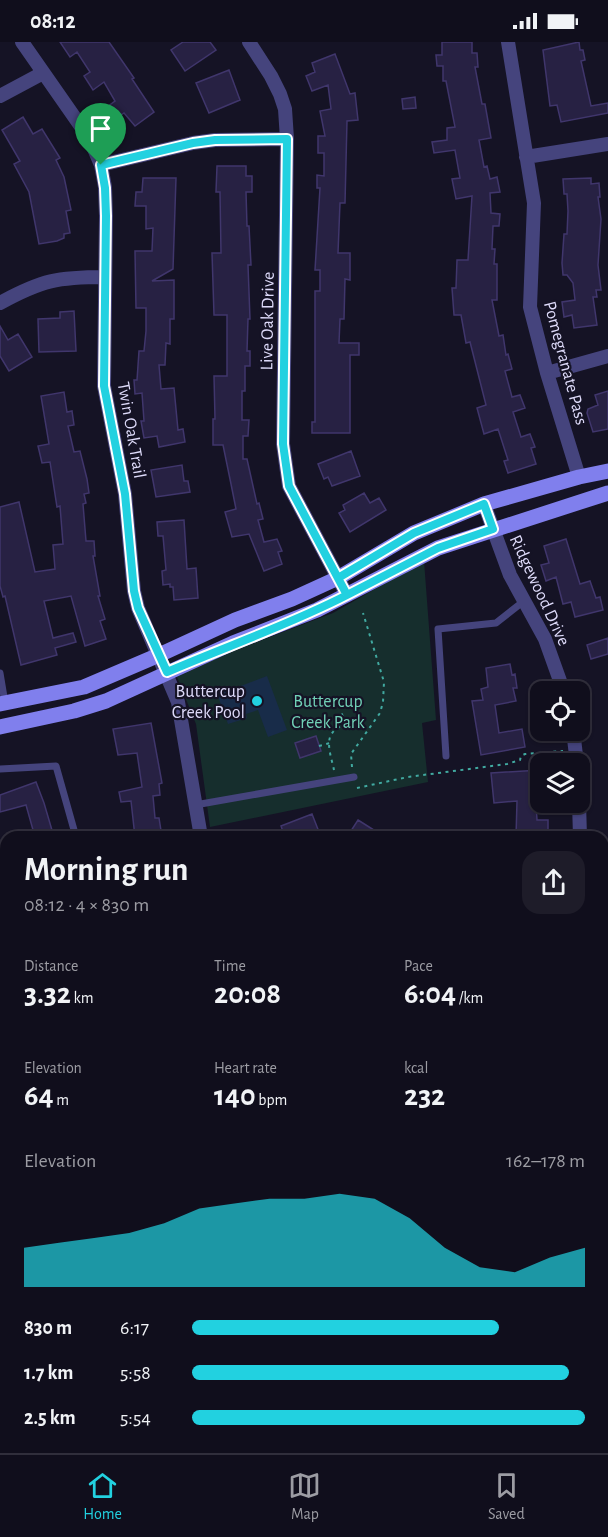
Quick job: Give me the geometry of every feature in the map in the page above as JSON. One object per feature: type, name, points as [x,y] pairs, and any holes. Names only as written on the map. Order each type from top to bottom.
[{"type":"street","name":"Twin Oak Trail","points":[[22,42],[88,138],[101,165],[106,206],[104,386],[125,494],[134,591],[138,608],[178,702],[200,831]]},
{"type":"street","name":"Live Oak Drive","points":[[249,42],[272,76],[285,109],[287,139],[283,444],[289,486],[347,595]]},
{"type":"street","name":"Pomegranate Pass","points":[[508,42],[534,203],[530,307],[547,373],[579,477]]},
{"type":"street","points":[[0,96],[43,73]]},
{"type":"street","points":[[101,165],[193,143],[215,140],[287,139]]},
{"type":"street","points":[[526,157],[608,144]]},
{"type":"street","points":[[0,303],[41,282],[68,277],[105,277]]},
{"type":"street","points":[[547,373],[608,356]]},
{"type":"street","points":[[3,704],[84,687],[338,578],[414,533],[484,504],[608,471]]},
{"type":"street","points":[[0,727],[74,711],[106,701],[233,643],[317,610],[438,548],[608,493]]},
{"type":"street","name":"Ridgewood Drive","points":[[484,504],[510,575],[545,639],[560,681]]},
{"type":"street","points":[[579,813],[580,831]]},
{"type":"lane","points":[[446,756],[438,629],[496,623],[524,601]]},
{"type":"lane","points":[[0,673],[3,704]]},
{"type":"lane","points":[[0,769],[56,766],[74,831]]},
{"type":"lane","points":[[195,805],[354,777]]},
{"type":"path","points":[[351,756],[380,713],[383,702],[384,682],[363,613]]},
{"type":"path","points":[[332,760],[331,734],[344,723],[341,711]]},
{"type":"path","points":[[319,746],[330,743]]},
{"type":"path","points":[[357,788],[408,777],[507,764],[520,760],[525,754],[530,754]]},
{"type":"green space","name":"Buttercup Creek Park","points":[[424,561],[436,720],[422,723],[428,782],[210,827],[196,724],[177,677],[230,652],[333,613]]},
{"type":"water","points":[[267,676],[287,730],[268,737],[258,710],[246,714],[247,718],[228,724],[216,691],[225,688],[227,691]]},
{"type":"building","points":[[60,42],[109,42],[154,112],[135,126],[124,113],[115,119],[107,107],[115,101],[104,82],[93,90],[84,76],[90,72],[77,52],[70,57]]},
{"type":"building","points":[[183,42],[210,42],[216,50],[185,71],[171,50]]},
{"type":"building","points":[[442,42],[472,42],[472,53],[477,53],[478,67],[475,67],[491,138],[479,140],[484,167],[487,166],[490,179],[497,177],[500,192],[490,193],[491,213],[500,214],[499,226],[493,226],[492,249],[495,249],[494,264],[497,264],[497,300],[492,300],[499,336],[503,335],[506,355],[508,354],[512,369],[505,371],[512,397],[520,395],[525,408],[513,412],[521,437],[530,434],[535,447],[531,448],[536,464],[508,473],[504,461],[508,460],[498,429],[484,434],[477,408],[486,405],[470,342],[466,343],[461,315],[454,315],[452,288],[456,288],[457,260],[468,260],[472,196],[456,199],[452,179],[460,178],[455,150],[434,153],[432,142],[447,140],[447,128],[455,127],[446,81],[443,81],[443,66],[437,66],[436,55],[442,55]]},
{"type":"building","points":[[579,42],[585,60],[581,61],[591,106],[608,103],[608,113],[561,122],[557,105],[550,106],[543,50]]},
{"type":"building","points":[[335,54],[350,94],[355,93],[358,120],[347,121],[345,203],[340,203],[338,253],[350,253],[350,280],[345,279],[344,319],[340,319],[339,343],[359,343],[359,355],[350,355],[350,433],[312,433],[312,422],[315,422],[315,291],[320,291],[320,270],[315,270],[320,188],[317,188],[317,175],[324,176],[324,153],[318,153],[318,136],[325,136],[320,111],[331,109],[328,85],[312,91],[306,76],[315,72],[312,63]]},
{"type":"building","points":[[229,70],[240,100],[209,113],[196,83]]},
{"type":"building","points":[[415,97],[416,108],[403,109],[402,99]]},
{"type":"building","points":[[23,117],[33,134],[42,129],[60,158],[56,160],[64,177],[71,210],[66,211],[70,233],[64,234],[64,238],[57,241],[39,244],[29,192],[14,164],[20,161],[2,130]]},
{"type":"building","points":[[217,166],[246,166],[246,176],[252,176],[252,192],[246,192],[251,265],[248,265],[250,319],[248,319],[247,351],[250,351],[250,366],[245,366],[245,391],[242,391],[242,420],[249,420],[248,436],[243,436],[243,459],[247,459],[257,504],[259,503],[263,519],[258,520],[264,542],[277,539],[282,551],[278,552],[282,564],[264,571],[249,534],[232,537],[225,512],[236,509],[223,445],[213,445],[214,376],[227,376],[227,315],[214,315],[212,253],[221,253],[220,192],[216,192]]},
{"type":"building","points":[[143,178],[176,178],[173,269],[152,281],[174,280],[174,319],[170,319],[170,344],[166,343],[165,365],[159,365],[161,389],[174,388],[178,430],[183,429],[185,442],[159,447],[157,436],[144,438],[141,421],[144,421],[142,393],[135,394],[134,380],[137,380],[139,351],[144,351],[146,331],[146,308],[136,308],[135,251],[152,251],[153,228],[146,229],[146,206],[135,206],[136,192],[142,192]]},
{"type":"building","points":[[591,178],[591,184],[599,183],[601,219],[598,265],[601,290],[596,290],[597,297],[593,297],[597,325],[574,328],[572,315],[564,317],[562,302],[575,300],[573,283],[567,275],[563,275],[564,234],[567,234],[568,211],[563,179]]},
{"type":"building","points":[[74,311],[76,351],[39,352],[38,319],[60,318],[60,312]]},
{"type":"building","points":[[0,326],[8,340],[18,334],[32,357],[9,371],[0,356]]},
{"type":"building","points":[[608,391],[608,429],[593,432],[587,413],[588,409],[598,405],[595,395]]},
{"type":"building","points":[[64,392],[67,412],[72,411],[74,425],[68,426],[74,452],[80,451],[87,479],[89,493],[84,494],[86,503],[83,504],[86,541],[94,541],[95,556],[93,556],[100,596],[98,596],[105,619],[100,621],[106,639],[85,646],[71,596],[44,601],[53,638],[73,633],[76,642],[55,648],[57,655],[21,665],[5,596],[3,597],[0,586],[0,507],[19,502],[35,572],[55,569],[53,545],[63,544],[60,506],[57,507],[50,462],[42,463],[38,446],[49,444],[41,396]]},
{"type":"building","points":[[351,451],[360,476],[332,486],[328,477],[324,479],[318,464]]},
{"type":"building","points":[[182,465],[184,481],[188,481],[190,492],[156,497],[151,470]]},
{"type":"building","points":[[364,493],[370,503],[379,498],[386,510],[350,532],[339,513],[345,510],[343,505]]},
{"type":"building","points":[[184,520],[187,569],[196,568],[198,598],[174,600],[173,587],[170,587],[170,584],[163,585],[162,571],[166,570],[163,536],[158,536],[157,522]]},
{"type":"building","points":[[566,539],[580,584],[590,581],[596,598],[600,597],[603,610],[575,617],[571,602],[563,604],[556,577],[546,581],[541,565],[549,563],[544,546]]},
{"type":"building","points":[[608,638],[608,654],[591,659],[587,645]]},
{"type":"building","points":[[510,664],[512,675],[515,674],[517,688],[513,688],[516,701],[495,705],[499,733],[522,729],[525,747],[481,755],[472,701],[483,700],[481,689],[488,687],[486,668]]},
{"type":"building","points":[[151,723],[162,783],[159,784],[160,795],[153,796],[155,818],[159,818],[161,831],[134,831],[131,801],[121,802],[119,792],[142,787],[137,753],[118,755],[113,729]]},
{"type":"building","points":[[316,736],[321,751],[300,758],[295,743]]},
{"type":"building","points":[[530,771],[530,813],[537,813],[537,820],[548,820],[548,831],[516,831],[517,801],[494,803],[491,773]]},
{"type":"building","points":[[36,782],[52,831],[33,831],[26,805],[0,812],[0,795]]},
{"type":"building","points":[[312,814],[319,831],[283,831],[281,826]]},
{"type":"building","points":[[358,820],[375,831],[351,831]]},
{"type":"place","name":"Buttercup Creek Pool","points":[[257,701]]},
{"type":"route","points":[[101,165],[106,216],[104,386],[125,494],[134,591],[138,608],[167,672],[233,643],[295,620],[347,595],[338,578],[414,533],[484,504],[493,529],[438,548],[347,595],[289,486],[285,461],[283,444],[287,139],[215,140],[193,143],[101,165]]}]
